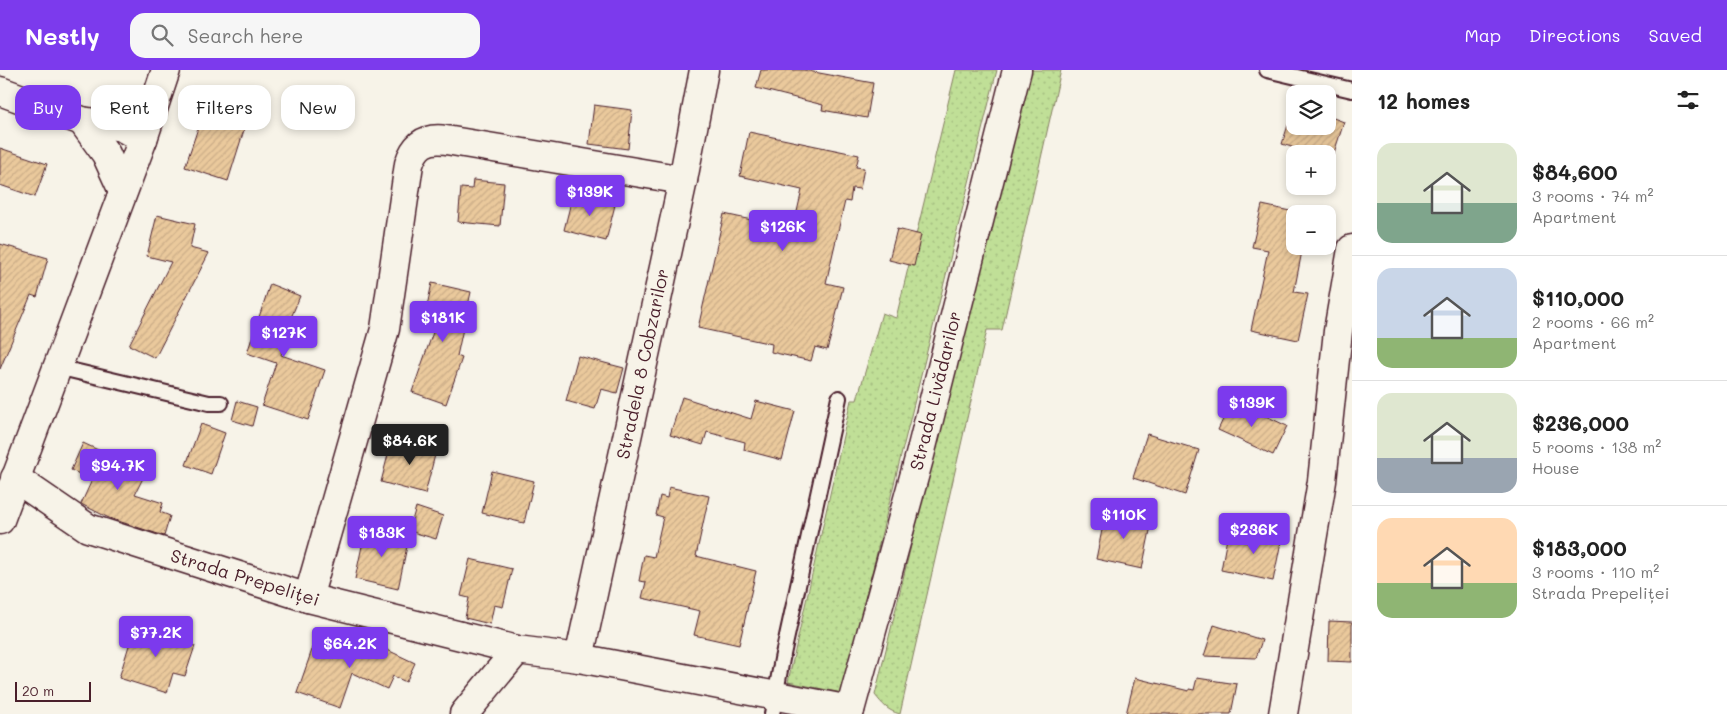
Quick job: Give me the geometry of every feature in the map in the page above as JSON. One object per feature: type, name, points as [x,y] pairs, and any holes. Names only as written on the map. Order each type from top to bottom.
[{"type":"street","points":[[0,520],[122,189],[143,139],[166,70]]},
{"type":"street","name":"Stradela 8 Cobzarilor","points":[[578,658],[683,180],[704,70]]},
{"type":"street","name":"Strada Livădarilor","points":[[578,658],[774,705],[854,713],[923,446],[1016,70]]},
{"type":"street","points":[[0,91],[82,121],[122,127],[143,139]]},
{"type":"street","points":[[82,121],[106,154],[122,189]]},
{"type":"street","points":[[308,598],[385,329],[409,164],[413,153],[420,144],[436,138],[683,180]]},
{"type":"street","points":[[1282,714],[1322,481],[1338,331],[1352,249]]},
{"type":"street","name":"Strada Prepeliței","points":[[15,478],[88,528],[308,598],[517,650],[578,658]]},
{"type":"street","points":[[464,714],[517,650]]},
{"type":"lane","points":[[1266,70],[1352,90]]},
{"type":"lane","points":[[57,367],[209,403],[221,403]]},
{"type":"lane","points":[[774,705],[839,398]]},
{"type":"green space","points":[[956,70],[997,70],[842,693],[788,682],[851,400],[857,400],[882,313],[896,318]]},
{"type":"green space","points":[[1029,70],[1061,70],[1002,330],[987,330],[900,714],[886,707],[875,695],[1002,169]]},
{"type":"building","points":[[761,70],[803,70],[873,83],[867,118],[822,110],[823,105],[756,88]]},
{"type":"building","points":[[594,105],[632,110],[628,149],[589,144]]},
{"type":"building","points":[[1336,119],[1344,122],[1336,147],[1336,145],[1282,144],[1286,131],[1286,135],[1336,135]]},
{"type":"building","points":[[197,130],[244,130],[228,181],[185,167]]},
{"type":"building","points":[[749,132],[859,155],[856,167],[864,168],[860,189],[852,188],[850,202],[845,201],[826,283],[843,287],[827,350],[815,347],[811,361],[771,352],[772,344],[698,328],[724,214],[793,229],[802,190],[740,176]]},
{"type":"building","points":[[0,148],[47,164],[35,197],[0,185]]},
{"type":"building","points":[[473,180],[504,183],[500,226],[458,222],[461,188],[472,189]]},
{"type":"building","points":[[573,194],[615,205],[606,241],[564,230]]},
{"type":"building","points":[[1262,205],[1286,210],[1286,255],[1301,255],[1294,292],[1308,294],[1298,340],[1251,330],[1268,250],[1252,247]]},
{"type":"building","points":[[157,215],[195,224],[190,248],[209,253],[155,358],[129,345],[171,262],[147,256]]},
{"type":"building","points":[[897,229],[921,235],[914,266],[889,260]]},
{"type":"building","points":[[0,244],[48,258],[37,297],[31,295],[0,369]]},
{"type":"building","points":[[432,283],[471,292],[457,356],[462,358],[446,404],[412,392],[438,318],[425,315]]},
{"type":"building","points":[[270,284],[300,296],[283,337],[286,338],[281,355],[325,370],[308,420],[262,405],[276,363],[247,353]]},
{"type":"building","points":[[578,356],[624,368],[617,393],[601,389],[595,409],[566,401]]},
{"type":"building","points":[[682,397],[751,419],[756,401],[795,411],[782,460],[744,450],[745,442],[707,432],[703,445],[670,435]]},
{"type":"building","points":[[1232,400],[1287,426],[1273,455],[1218,430]]},
{"type":"building","points":[[237,401],[257,407],[252,426],[232,420]]},
{"type":"building","points":[[201,424],[225,433],[211,474],[186,465]]},
{"type":"building","points":[[1147,434],[1199,450],[1185,495],[1133,478]]},
{"type":"building","points":[[415,441],[437,447],[425,494],[381,482],[391,443],[413,448]]},
{"type":"building","points":[[83,443],[146,472],[135,494],[163,503],[160,512],[170,516],[164,536],[109,518],[81,504],[92,480],[71,470]]},
{"type":"building","points":[[492,471],[534,481],[524,523],[482,513]]},
{"type":"building","points":[[669,487],[709,496],[696,556],[756,571],[739,645],[694,635],[700,611],[642,598],[646,582],[639,581],[644,555],[654,557],[663,517],[656,515],[660,496],[667,498]]},
{"type":"building","points":[[416,507],[443,516],[436,539],[409,531]]},
{"type":"building","points":[[1106,511],[1152,521],[1142,569],[1096,559]]},
{"type":"building","points":[[1255,526],[1283,532],[1273,581],[1221,570],[1227,538],[1250,543]]},
{"type":"building","points":[[366,527],[409,537],[398,589],[355,579]]},
{"type":"building","points":[[470,559],[512,569],[503,607],[494,605],[490,624],[465,618],[469,598],[461,596]]},
{"type":"building","points":[[150,618],[173,626],[169,638],[195,646],[185,676],[173,673],[167,693],[119,678],[131,639],[142,642]]},
{"type":"building","points":[[1329,621],[1352,622],[1352,662],[1328,661]]},
{"type":"building","points":[[1214,625],[1262,640],[1256,658],[1204,656]]},
{"type":"building","points":[[340,633],[377,645],[415,663],[406,682],[393,676],[387,689],[352,673],[340,708],[297,693],[313,647],[333,654]]},
{"type":"building","points":[[1135,678],[1189,691],[1189,689],[1194,690],[1197,678],[1237,684],[1231,714],[1126,714]]}]
